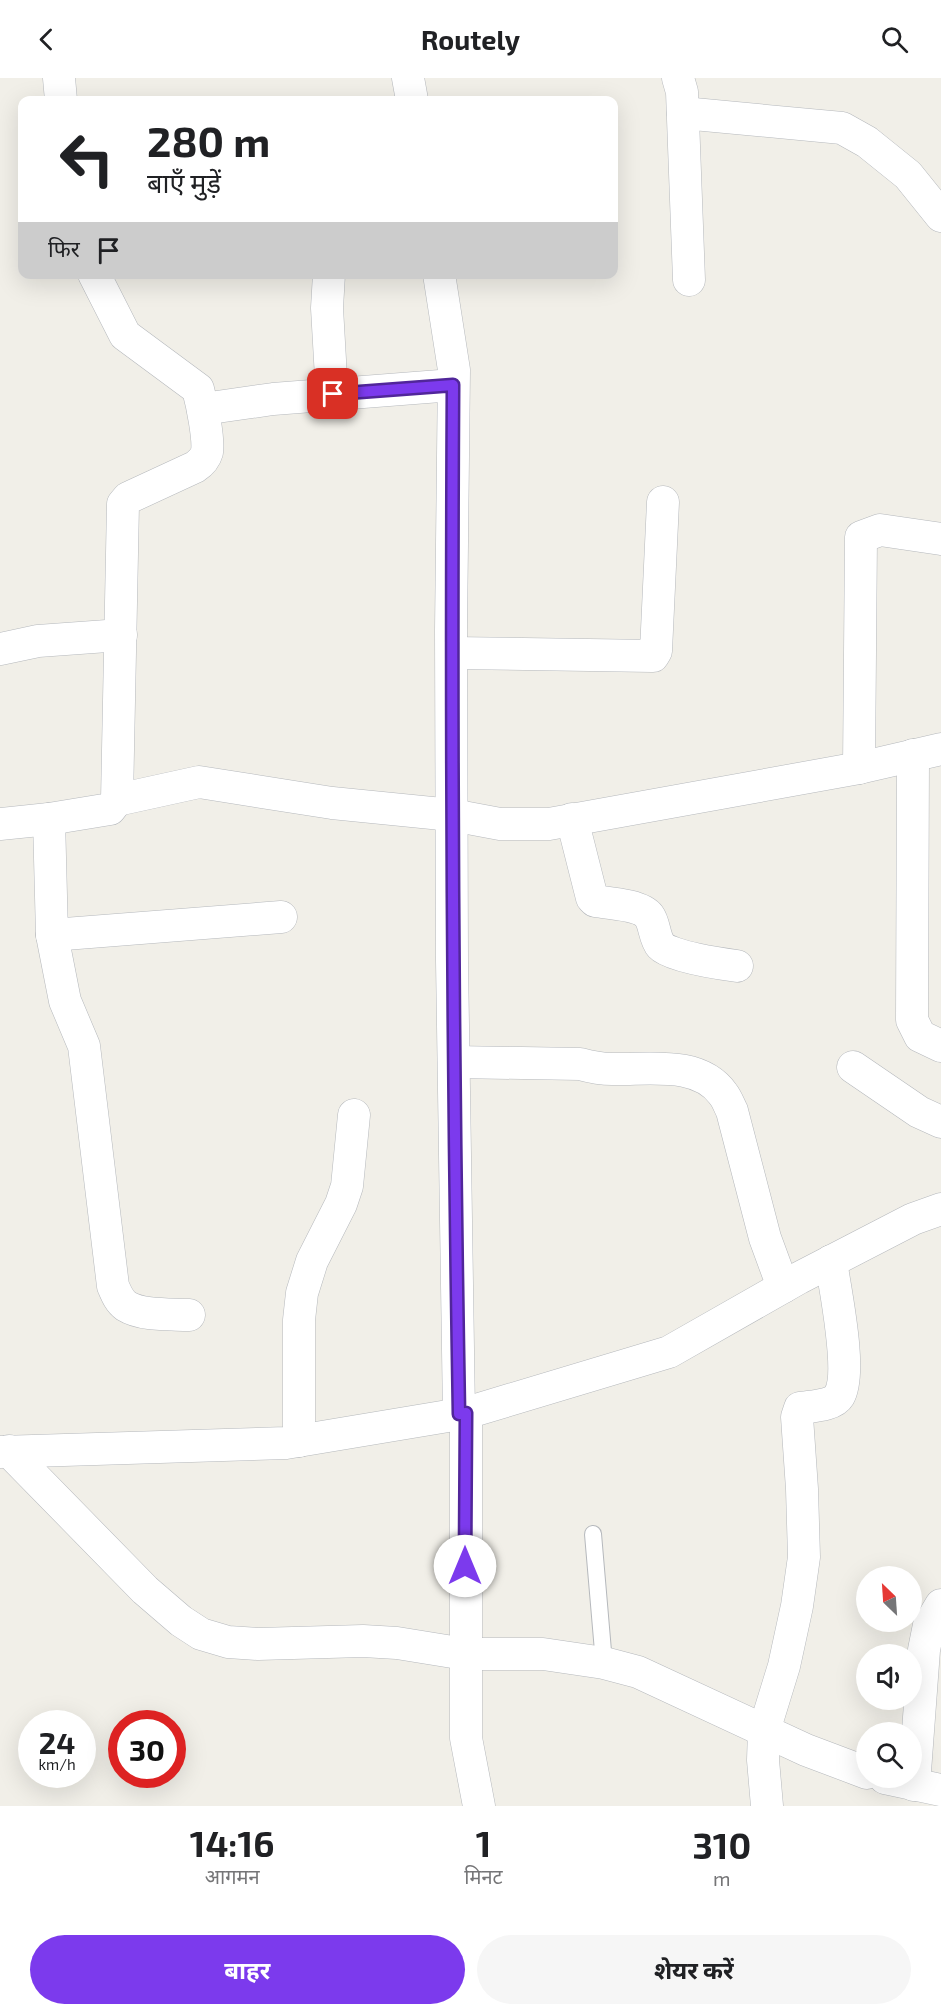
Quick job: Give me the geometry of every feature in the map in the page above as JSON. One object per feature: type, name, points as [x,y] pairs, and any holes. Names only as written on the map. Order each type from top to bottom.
[{"type":"street","points":[[59,78],[61,96]]},
{"type":"street","points":[[408,78],[411,96]]},
{"type":"street","points":[[678,78],[682,92],[689,280]]},
{"type":"street","points":[[682,113],[842,128],[854,133],[908,175],[941,216]]},
{"type":"street","points":[[0,824],[110,809],[117,800],[123,504],[128,498],[195,467],[202,461],[207,451],[203,409],[198,389],[125,335],[97,279]]},
{"type":"street","points":[[329,279],[327,308],[333,394]]},
{"type":"street","points":[[440,279],[454,370],[452,653],[454,1062],[463,1414],[466,1738],[479,1806]]},
{"type":"street","points":[[203,409],[273,399],[453,385]]},
{"type":"street","points":[[452,653],[650,658],[653,656],[656,651],[663,502]]},
{"type":"street","points":[[859,768],[861,537],[880,530],[941,539]]},
{"type":"street","points":[[0,649],[38,641],[122,635]]},
{"type":"street","points":[[117,800],[199,782],[332,803],[452,815],[500,824],[549,824],[859,768],[927,752],[912,1020],[920,1036],[941,1046]]},
{"type":"street","points":[[49,819],[52,935],[65,1001],[84,1046],[113,1286],[119,1300],[127,1306],[143,1311],[189,1315]]},
{"type":"street","points":[[572,819],[592,898],[595,901],[641,910],[649,916],[659,943],[669,951],[710,963],[737,966]]},
{"type":"street","points":[[52,935],[281,917]]},
{"type":"street","points":[[454,1062],[580,1064],[613,1070],[663,1068],[705,1078],[722,1092],[732,1111],[765,1238],[783,1287]]},
{"type":"street","points":[[854,1068],[919,1112],[941,1122]]},
{"type":"street","points":[[299,1441],[299,1320],[302,1293],[312,1261],[341,1204],[347,1186],[352,1156],[354,1116]]},
{"type":"street","points":[[4,1452],[299,1441],[463,1414],[669,1352],[783,1287],[913,1219],[941,1209]]},
{"type":"street","points":[[767,1806],[763,1760],[764,1731],[784,1666],[797,1606],[804,1557],[797,1417],[800,1408],[832,1402],[839,1397],[846,1371],[831,1262]]},
{"type":"street","points":[[4,1452],[145,1590],[181,1621],[201,1634],[228,1642],[258,1644],[363,1641],[397,1643],[465,1653],[543,1654],[604,1663],[638,1672],[806,1750],[856,1769]]},
{"type":"street","points":[[918,1722],[924,1650],[929,1625],[941,1605]]},
{"type":"lane","points":[[593,1534],[604,1663]]},
{"type":"route","points":[[333,394],[453,385],[452,961],[459,1414],[466,1413],[465,1566]]}]
